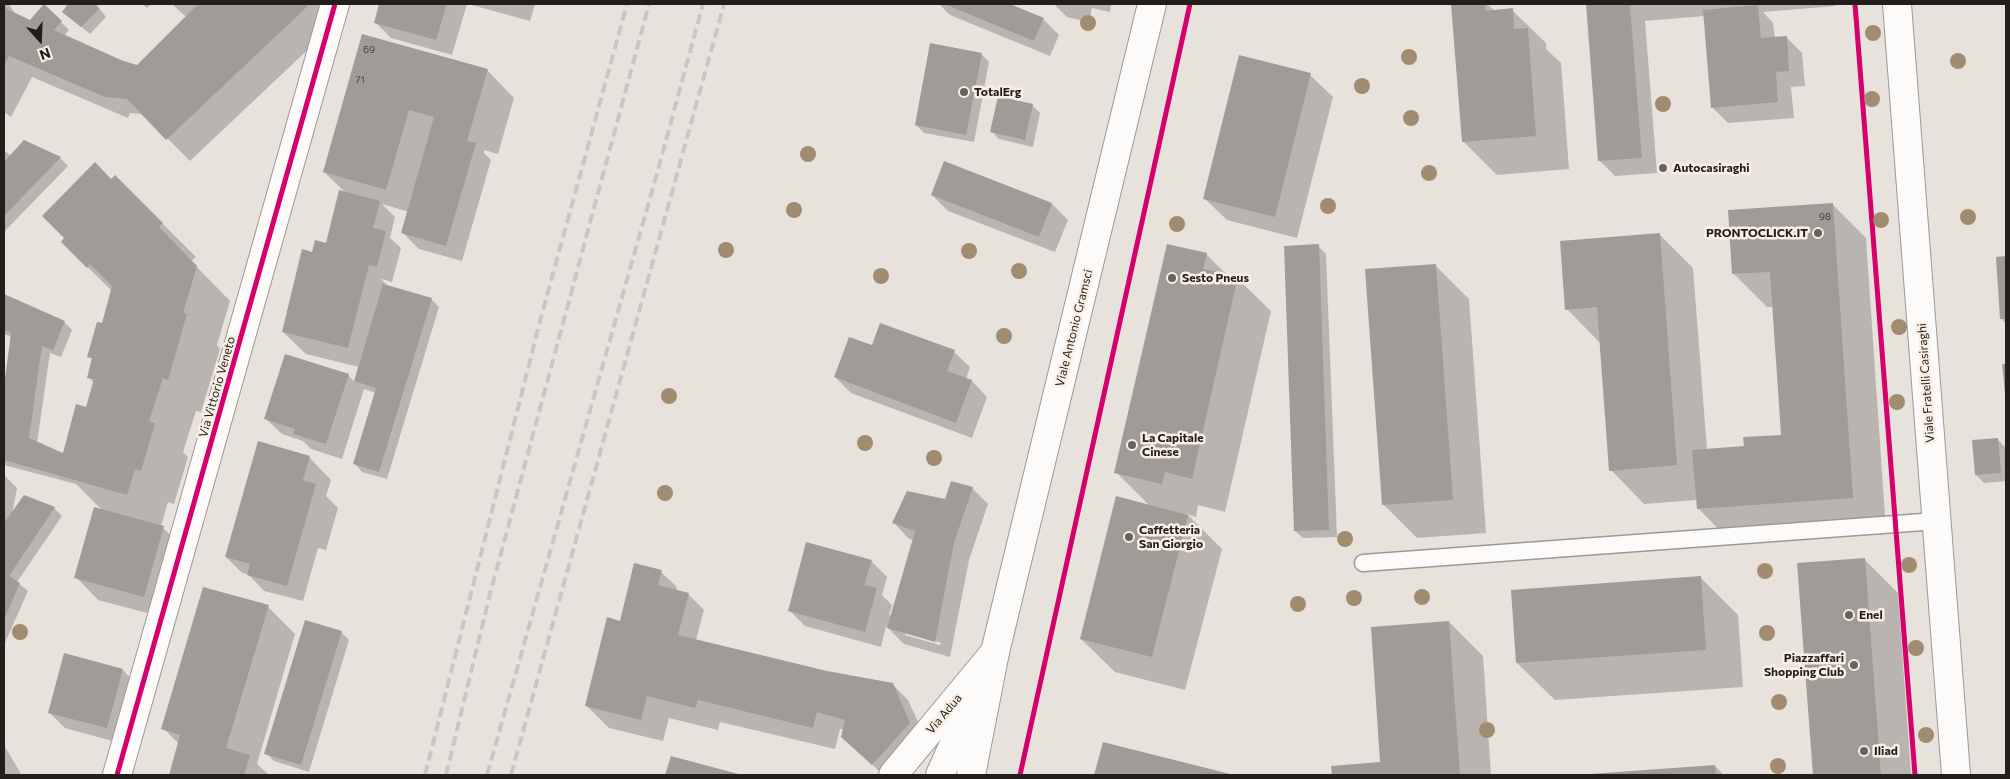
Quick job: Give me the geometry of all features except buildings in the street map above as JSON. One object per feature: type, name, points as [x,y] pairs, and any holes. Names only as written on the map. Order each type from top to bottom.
[{"type":"street","name":"Via Vittorio Veneto","points":[[117,775],[335,4]]},
{"type":"street","name":"Viale Antonio Gramsci","points":[[971,775],[995,652],[1152,4]]},
{"type":"street","name":"Viale Fratelli Casiraghi","points":[[1897,4],[1958,771]]},
{"type":"street","name":"Viale Antonio Gramsci","points":[[940,775],[995,652]]},
{"type":"street","name":"Via Adua","points":[[893,775],[995,652]]},
{"type":"lane","points":[[1364,563],[1937,521]]},
{"type":"railway","points":[[425,775],[540,321],[627,4]]},
{"type":"railway","points":[[446,775],[490,594],[649,4]]},
{"type":"railway","points":[[487,775],[703,4]]},
{"type":"railway","points":[[511,775],[724,4]]},
{"type":"cycle path","points":[[117,775],[335,4]]},
{"type":"cycle path","points":[[1020,775],[1190,4]]},
{"type":"cycle path","points":[[1855,4],[1915,775]]},
{"type":"place","name":"TotalErg","points":[[964,92]]},
{"type":"place","name":"Autocasiraghi","points":[[1663,168]]},
{"type":"place","name":"PRONTOCLICK.IT","points":[[1818,233]]},
{"type":"place","name":"Sesto Pneus","points":[[1172,278]]},
{"type":"place","name":"La Capitale Cinese","points":[[1132,445]]},
{"type":"place","name":"Caffetteria San Giorgio","points":[[1129,537]]},
{"type":"place","name":"Enel","points":[[1849,615]]},
{"type":"place","name":"Piazzaffari Shopping Club","points":[[1854,665]]},
{"type":"place","name":"Iliad","points":[[1864,751]]}]
